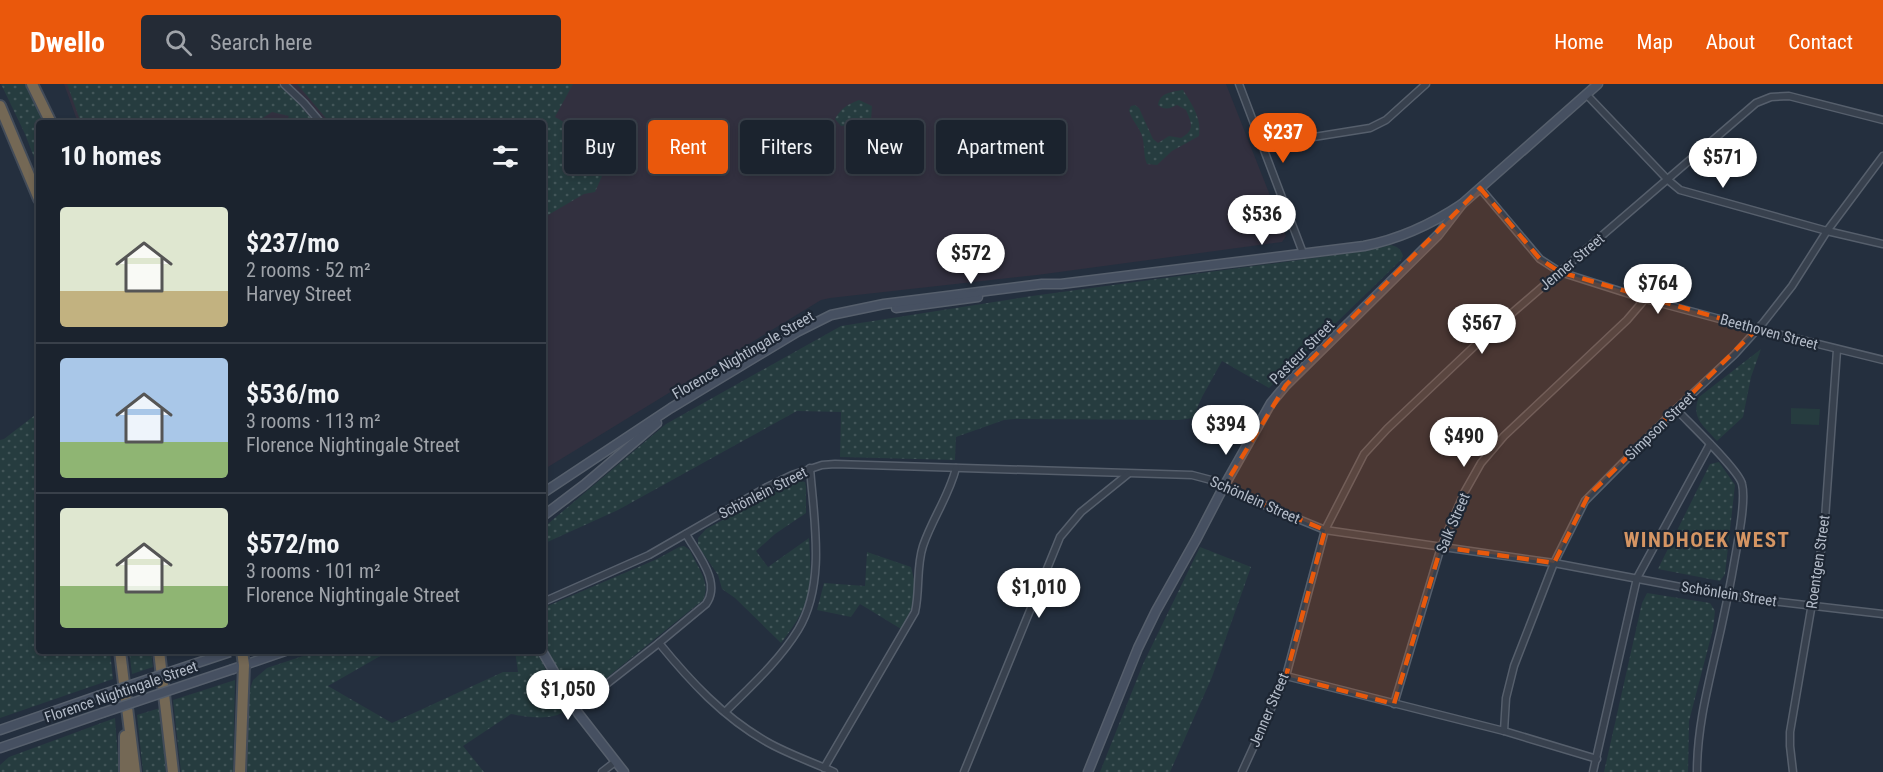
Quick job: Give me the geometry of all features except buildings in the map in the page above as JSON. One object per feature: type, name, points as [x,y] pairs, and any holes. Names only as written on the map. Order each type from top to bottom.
[{"type":"highway","points":[[32,84],[50,120]]},
{"type":"highway","points":[[0,106],[36,192]]},
{"type":"highway","points":[[120,654],[135,772]]},
{"type":"highway","points":[[159,654],[173,772]]},
{"type":"highway","points":[[240,772],[242,654]]},
{"type":"highway","points":[[125,772],[126,695]]},
{"type":"main road","name":"Pasteur Street","points":[[1088,772],[1148,627],[1223,488],[1278,395],[1430,243],[1462,204],[1598,84]]},
{"type":"main road","name":"Florence Nightingale Street","points":[[546,491],[671,408],[797,332],[831,315],[884,304],[1304,254],[1377,243],[1421,227],[1462,204]]},
{"type":"main road","points":[[1421,227],[1431,232],[1430,243]]},
{"type":"main road","name":"Florence Nightingale Street","points":[[546,514],[584,485],[662,418],[799,335],[818,326],[843,316],[863,312],[1042,289],[1061,284]]},
{"type":"main road","name":"Florence Nightingale Street","points":[[0,730],[222,654]]},
{"type":"main road","name":"Florence Nightingale Street","points":[[0,748],[276,654]]},
{"type":"main road","points":[[544,654],[576,708],[624,772]]},
{"type":"street","points":[[284,84],[318,120]]},
{"type":"street","points":[[1239,84],[1304,254]]},
{"type":"street","points":[[1264,145],[1370,129],[1386,120],[1426,84]]},
{"type":"street","points":[[1586,94],[1680,190],[1827,231],[1883,244]]},
{"type":"street","name":"Jenner Street","points":[[1242,772],[1286,676],[1325,530],[1364,454],[1387,429],[1483,338],[1748,109],[1771,97],[1796,98],[1883,120]]},
{"type":"street","name":"Simpson Street","points":[[1504,731],[1506,698],[1514,666],[1554,563],[1588,496],[1735,354],[1757,329],[1792,286],[1827,231],[1883,156]]},
{"type":"street","name":"Beethoven Street","points":[[1480,188],[1540,259],[1560,272],[1646,299],[1883,360]]},
{"type":"street","name":"Salk Street","points":[[1394,705],[1441,547],[1464,493],[1481,463],[1492,448],[1627,320],[1646,299]]},
{"type":"street","name":"Roentgen Street","points":[[1793,772],[1790,732],[1824,533],[1837,350]]},
{"type":"street","points":[[1676,409],[1742,482],[1743,495],[1739,535],[1728,596],[1701,716],[1697,772]]},
{"type":"street","points":[[1593,772],[1637,578],[1710,444]]},
{"type":"street","name":"Schönlein Street","points":[[546,601],[630,564],[767,487],[810,468],[836,464],[1192,475],[1211,480],[1223,488],[1325,530],[1554,563],[1728,596],[1883,614]]},
{"type":"street","points":[[725,712],[787,646],[798,631],[809,606],[815,577],[810,468]]},
{"type":"street","points":[[824,768],[915,612],[919,596],[920,561],[923,547],[948,492],[956,468]]},
{"type":"street","points":[[964,772],[1060,537],[1081,512],[1128,474]]},
{"type":"street","points":[[576,708],[659,643],[706,604],[711,597],[713,590],[711,580],[686,534]]},
{"type":"street","points":[[659,643],[687,677],[744,727],[767,742],[834,772]]},
{"type":"street","points":[[1286,676],[1504,731],[1597,759]]},
{"type":"street","points":[[602,772],[615,762]]},
{"type":"highlighted area","points":[[1480,188],[1540,259],[1560,272],[1757,329],[1588,496],[1554,563],[1441,547],[1394,704],[1286,676],[1325,530],[1223,488],[1286,385]]},
{"type":"shaded area","points":[[64,84],[1226,84],[1286,236],[1282,242],[1037,275],[821,300],[546,468],[546,120],[77,120]]},
{"type":"green space","points":[[1,84],[27,84],[44,120],[36,120],[36,162]]},
{"type":"green space","points":[[67,84],[278,84],[312,120],[287,120],[289,116],[272,112],[260,120],[80,120]]},
{"type":"green space","points":[[297,84],[573,84],[555,117],[564,122],[564,174],[603,174],[595,192],[584,194],[546,216],[546,120],[327,120]]},
{"type":"green space","points":[[1183,90],[1198,118],[1199,136],[1172,151],[1157,165],[1147,164],[1142,136],[1129,110],[1135,105],[1139,108],[1153,139],[1158,143],[1169,136],[1181,138],[1189,132],[1191,126],[1186,110],[1177,105],[1165,108],[1158,105],[1164,95]]},
{"type":"green space","points":[[859,100],[872,106],[871,120],[846,120],[846,126],[841,126],[835,119],[845,107]]},
{"type":"green space","points":[[1390,245],[1397,247],[1403,256],[1269,388],[1222,361],[1193,418],[1179,420],[1004,420],[956,437],[955,460],[840,457],[841,412],[797,411],[618,510],[546,543],[546,525],[666,424],[841,326],[1032,296],[1370,250]]},
{"type":"green space","points":[[1761,349],[1751,377],[1743,417],[1717,441],[1700,422],[1696,411],[1699,397]]},
{"type":"green space","points":[[1791,408],[1820,409],[1819,425],[1791,424]]},
{"type":"green space","points":[[36,414],[36,654],[110,654],[113,679],[0,718],[0,440]]},
{"type":"green space","points":[[1719,462],[1735,485],[1725,574],[1720,581],[1658,569],[1710,464]]},
{"type":"green space","points":[[796,480],[805,482],[806,513],[775,534],[756,551],[768,567],[809,538],[808,594],[805,605],[792,629],[781,643],[735,598],[722,589],[718,575],[698,546],[698,538],[706,529]]},
{"type":"green space","points":[[684,546],[690,550],[702,574],[706,587],[703,600],[583,697],[576,696],[557,668],[546,645],[546,607],[657,559]]},
{"type":"green space","points":[[1200,547],[1251,567],[1212,677],[1170,772],[1100,772],[1143,664]]},
{"type":"green space","points":[[867,552],[911,567],[914,599],[901,629],[860,604],[851,617],[817,610],[824,583],[865,586]]},
{"type":"green space","points":[[1647,593],[1710,603],[1715,611],[1713,629],[1689,721],[1688,772],[1604,772],[1642,603]]},
{"type":"green space","points":[[129,654],[151,654],[153,667],[132,674]]},
{"type":"green space","points":[[309,654],[384,654],[328,686],[392,723],[503,672],[518,672],[515,654],[538,654],[565,711],[546,717],[511,714],[463,746],[484,772],[245,772],[249,692],[253,680],[267,668]]},
{"type":"green space","points":[[235,680],[233,772],[181,772],[173,700]]},
{"type":"green space","points":[[160,708],[166,772],[143,772],[137,715]]},
{"type":"green space","points":[[115,718],[119,772],[0,772],[0,765],[9,757]]},
{"type":"district","name":"WINDHOEK WEST","points":[[1707,540]]}]
